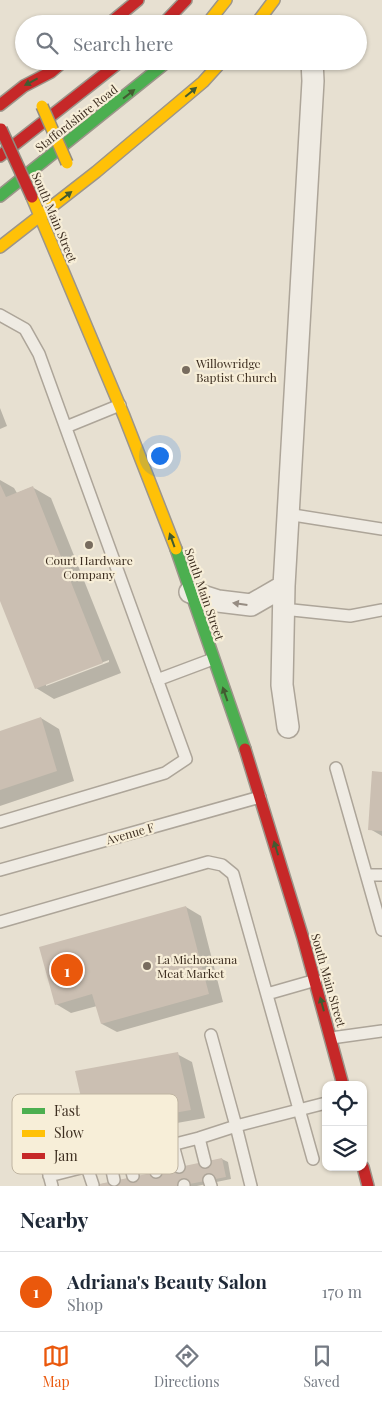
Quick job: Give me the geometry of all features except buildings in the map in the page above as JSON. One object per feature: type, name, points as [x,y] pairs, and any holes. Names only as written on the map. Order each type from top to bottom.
[{"type":"main road","points":[[120,15],[138,0]]},
{"type":"main road","points":[[172,15],[186,0]]},
{"type":"main road","points":[[214,15],[226,0]]},
{"type":"main road","points":[[0,105],[24,86],[53,70]]},
{"type":"main road","name":"Staffordshire Road","points":[[0,156],[109,70]]},
{"type":"main road","name":"Staffordshire Road","points":[[0,196],[157,70]]},
{"type":"main road","points":[[0,247],[96,172],[203,82],[214,70]]},
{"type":"main road","points":[[51,72],[44,97],[67,163],[96,172]]},
{"type":"main road","name":"South Main Street","points":[[1,128],[120,405],[158,503],[214,659],[260,797],[316,980],[342,1081]]},
{"type":"main road","points":[[364,1171],[368,1186]]},
{"type":"street","points":[[288,727],[282,686],[283,609],[312,70]]},
{"type":"street","points":[[190,592],[218,601],[251,606],[284,586]]},
{"type":"lane","points":[[0,315],[25,329],[39,354],[186,760],[165,773],[0,822]]},
{"type":"lane","points":[[66,427],[120,405]]},
{"type":"lane","points":[[287,514],[382,529]]},
{"type":"lane","points":[[283,609],[350,616],[382,610]]},
{"type":"lane","points":[[158,680],[214,659]]},
{"type":"lane","points":[[336,768],[382,930]]},
{"type":"lane","name":"Avenue F","points":[[0,870],[260,797]]},
{"type":"lane","points":[[0,922],[208,862],[222,866],[233,874],[313,1159]]},
{"type":"lane","points":[[367,875],[382,875]]},
{"type":"lane","points":[[267,994],[316,980]]},
{"type":"lane","points":[[331,1038],[382,1031]]},
{"type":"lane","points":[[211,1034],[251,1186]]},
{"type":"lane","points":[[178,1144],[236,1126],[322,1104]]},
{"type":"lane","points":[[199,1138],[205,1162]]},
{"type":"lane","points":[[50,1181],[69,1174]]},
{"type":"lane","points":[[90,1174],[93,1184]]},
{"type":"lane","points":[[113,1174],[114,1180]]},
{"type":"traffic: fast","points":[[0,196],[157,70]]},
{"type":"traffic: fast","points":[[176,549],[245,749]]},
{"type":"traffic: slow","points":[[214,15],[226,0]]},
{"type":"traffic: slow","points":[[263,15],[274,0]]},
{"type":"traffic: slow","points":[[0,247],[96,172],[203,82],[214,70]]},
{"type":"traffic: slow","points":[[42,106],[67,163]]},
{"type":"traffic: slow","points":[[32,197],[124,416],[176,549]]},
{"type":"traffic: jam","points":[[120,15],[138,0]]},
{"type":"traffic: jam","points":[[172,15],[186,0]]},
{"type":"traffic: jam","points":[[0,105],[24,86],[53,70]]},
{"type":"traffic: jam","points":[[0,156],[110,70]]},
{"type":"traffic: jam","points":[[1,129],[32,197]]},
{"type":"traffic: jam","points":[[245,749],[303,938],[342,1081]]},
{"type":"traffic: jam","points":[[364,1171],[368,1186]]},
{"type":"place","name":"Willowridge Baptist Church","points":[[186,370]]},
{"type":"place","name":"Court Hardware Company","points":[[89,545]]},
{"type":"place","name":"La Michoacana Meat Market","points":[[147,966]]},
{"type":"place","name":"Adriana's Beauty Salon","points":[[67,970]]}]
